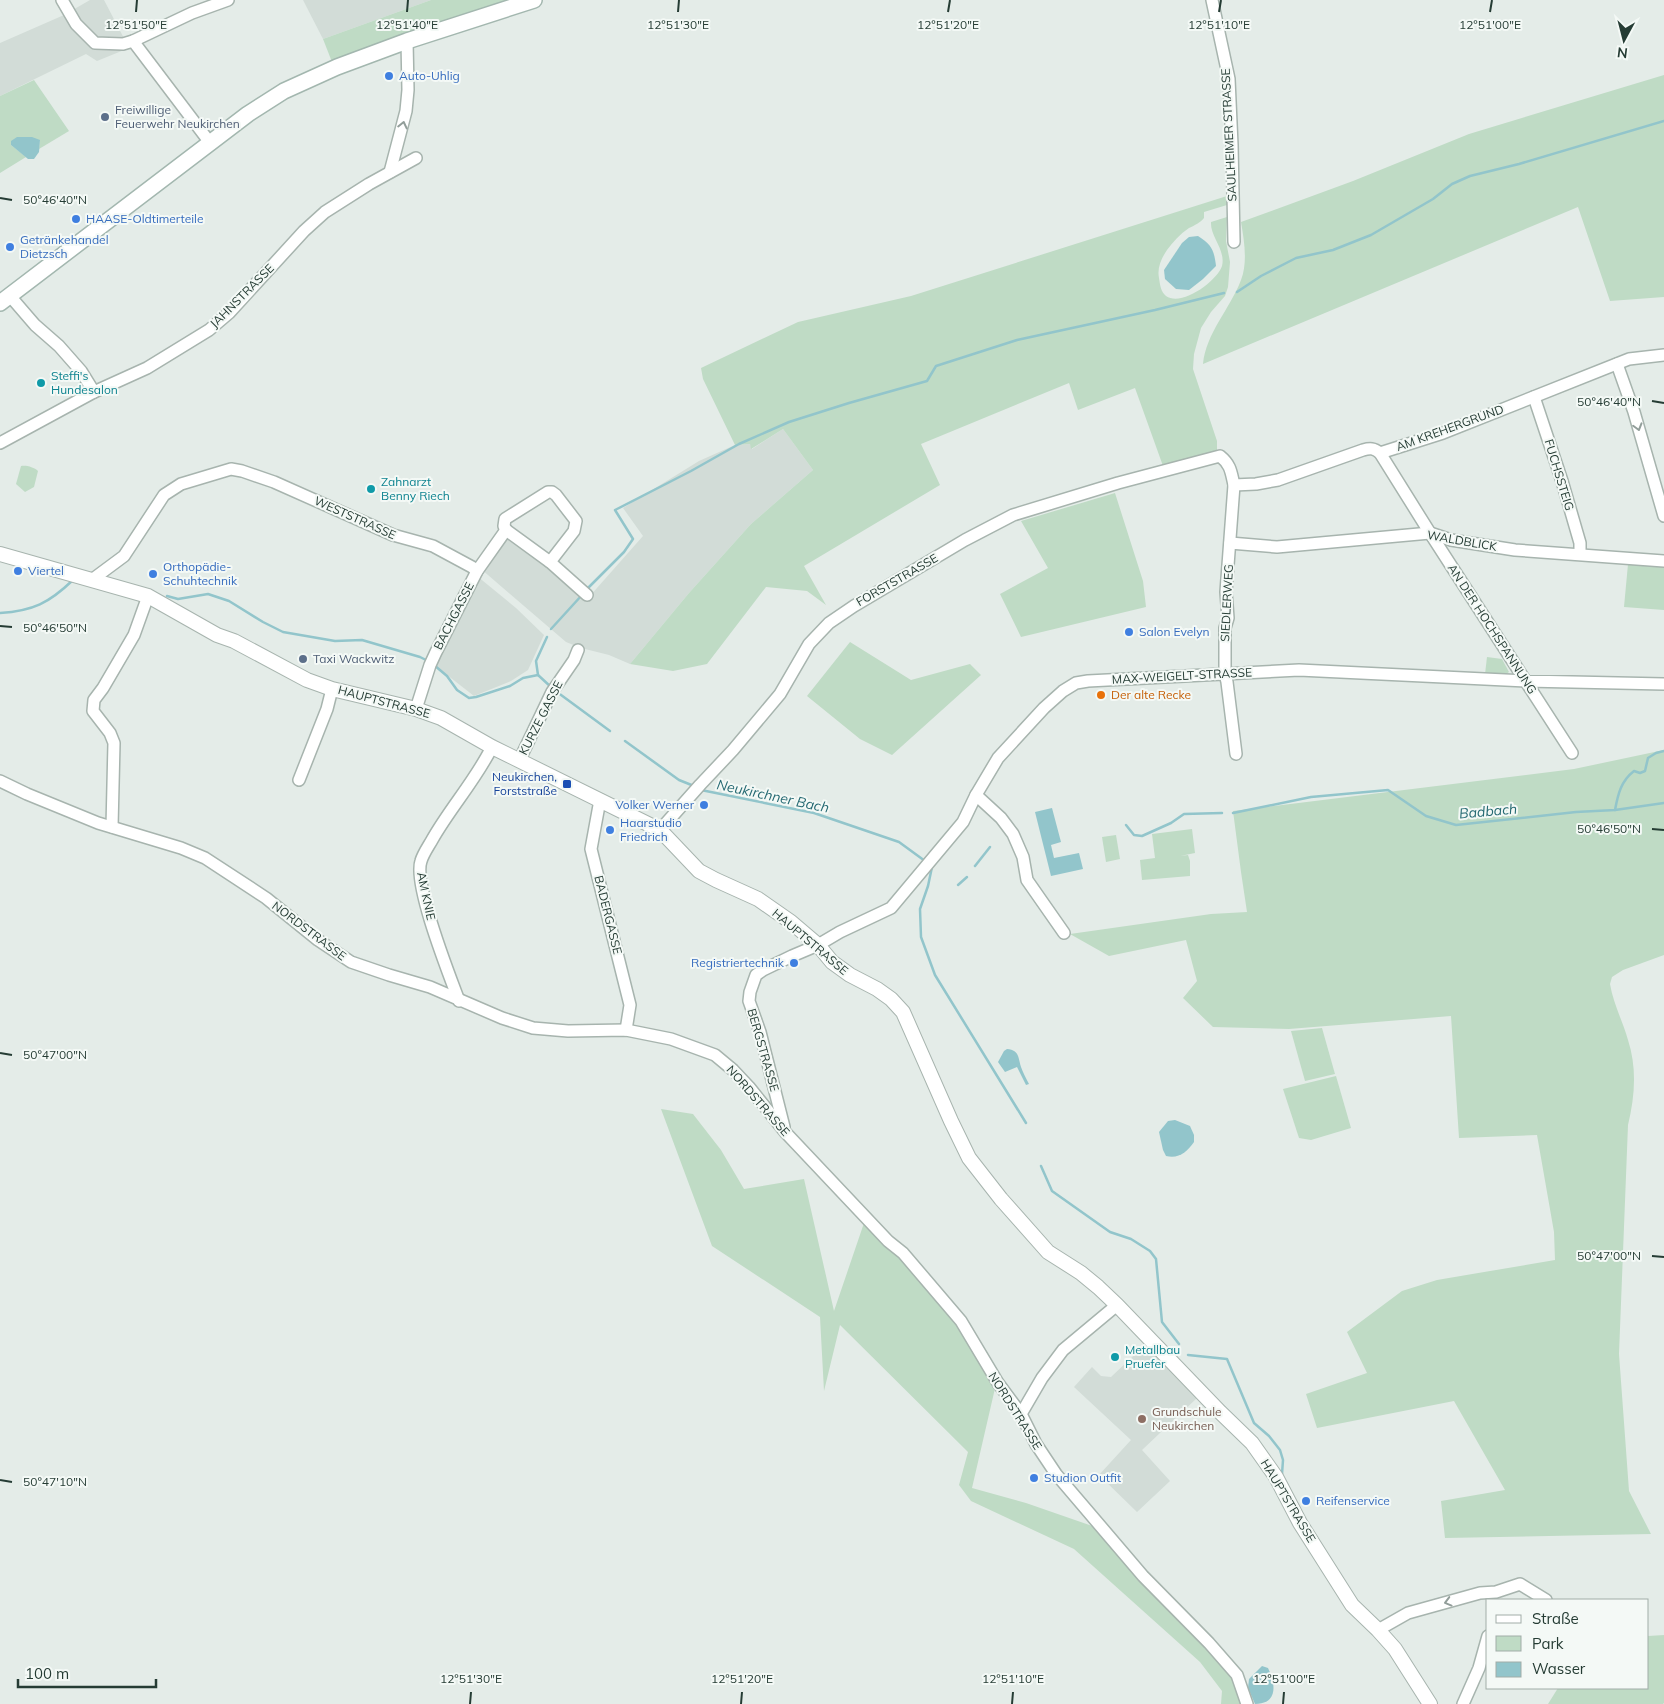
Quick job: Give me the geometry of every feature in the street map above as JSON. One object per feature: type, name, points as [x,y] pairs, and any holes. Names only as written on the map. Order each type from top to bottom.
[{"type":"main road","points":[[5,299],[248,114],[284,91],[337,67],[407,41],[534,0]]},
{"type":"street","points":[[62,0],[76,24],[95,44],[123,44],[133,41],[192,13],[228,0]]},
{"type":"street","name":"SAULHEIMER STRASSE","points":[[1212,0],[1229,79],[1234,242]]},
{"type":"street","points":[[133,41],[211,144]]},
{"type":"street","points":[[390,172],[406,111],[408,90],[407,41]]},
{"type":"street","name":"JAHNSTRASSE","points":[[0,443],[94,392],[147,368],[209,330],[229,313],[304,231],[325,212],[416,158]]},
{"type":"street","points":[[5,299],[59,346],[81,371],[94,392]]},
{"type":"street","name":"AM KREHERGRUND","points":[[1234,485],[1278,480],[1371,448],[1380,453],[1443,433],[1617,364],[1638,357],[1664,355]]},
{"type":"street","points":[[1617,364],[1634,412],[1664,516]]},
{"type":"street","name":"FUCHSSTEIG","points":[[1534,397],[1562,481],[1580,543],[1580,554]]},
{"type":"street","name":"AN DER HOCHSPANNUNG","points":[[1380,453],[1572,753]]},
{"type":"street","name":"SIEDLERWEG","points":[[1220,456],[1227,462],[1232,472],[1234,485],[1226,592],[1228,618],[1225,628],[1225,674],[1228,682],[1236,754]]},
{"type":"street","name":"FORSTSTRASSE","points":[[660,830],[733,750],[780,694],[810,644],[829,623],[854,606],[965,540],[1013,515],[1118,483],[1220,456]]},
{"type":"street","name":"WESTSTRASSE","points":[[93,579],[124,556],[164,495],[181,484],[231,469],[266,479],[393,535],[433,546],[477,571]]},
{"type":"street","name":"BACHGASSE","points":[[416,709],[431,663],[477,571],[506,530],[504,526],[506,519],[548,492],[556,495],[576,521],[574,530],[550,562]]},
{"type":"street","points":[[506,530],[550,562],[584,592]]},
{"type":"street","name":"WALDBLICK","points":[[1230,543],[1277,547],[1430,533],[1451,540],[1515,550],[1664,561]]},
{"type":"street","name":"HAUPTSTRASSE","points":[[0,554],[148,596],[217,635],[234,641],[307,680],[332,689],[416,709],[441,718],[519,761],[660,830],[699,871],[758,899],[791,922],[818,945],[832,962],[891,999],[903,1012],[969,1158],[1001,1199],[1048,1252],[1081,1273],[1117,1305],[1252,1443],[1276,1477],[1300,1523],[1352,1605],[1395,1649],[1430,1704]]},
{"type":"street","points":[[112,827],[114,743],[110,733],[92,707],[94,700],[134,636],[148,596]]},
{"type":"street","name":"KURZE GASSE","points":[[519,761],[554,689],[574,660],[578,650]]},
{"type":"street","name":"MAX-WEIGELT-STRASSE","points":[[818,945],[840,932],[890,908],[963,822],[976,794],[998,758],[1044,708],[1063,691],[1076,684],[1088,681],[1299,670],[1526,681],[1664,684]]},
{"type":"street","points":[[299,780],[327,709],[332,689]]},
{"type":"street","name":"AM KNIE","points":[[459,1000],[424,899],[419,867],[421,859],[442,822],[481,769],[492,747]]},
{"type":"street","name":"NORDSTRASSE","points":[[0,781],[27,794],[112,827],[181,848],[205,858],[266,898],[318,940],[351,962],[430,987],[502,1018],[533,1028],[568,1031],[626,1030],[671,1039],[715,1055],[733,1070],[786,1133],[888,1241],[903,1253],[961,1321],[998,1383],[1021,1414],[1036,1444],[1056,1474],[1143,1576],[1210,1643],[1237,1675],[1247,1704]]},
{"type":"street","points":[[976,794],[1002,818],[1013,834],[1023,857],[1027,880],[1064,933]]},
{"type":"street","name":"BADERGASSE","points":[[600,800],[591,849],[630,1005],[626,1030]]},
{"type":"street","name":"BERGSTRASSE","points":[[786,1133],[760,1032],[749,1001],[750,992],[756,976],[763,970],[818,945]]},
{"type":"street","points":[[1021,1414],[1042,1378],[1063,1350],[1117,1305]]},
{"type":"street","points":[[1378,1630],[1408,1613],[1480,1593],[1495,1596],[1520,1584],[1544,1599]]},
{"type":"street","points":[[1462,1704],[1479,1668],[1486,1643]]},
{"type":"shaded area","points":[[90,0],[104,0],[129,48],[97,61],[86,54],[0,96],[0,43],[64,15]]},
{"type":"shaded area","points":[[303,0],[431,0],[323,39]]},
{"type":"shaded area","points":[[783,429],[813,470],[751,524],[689,593],[630,664],[609,655],[566,642],[481,569],[508,537],[589,597],[643,536],[623,508],[699,461],[735,445],[750,444],[752,449]]},
{"type":"shaded area","points":[[477,576],[516,608],[544,635],[528,670],[511,681],[474,696],[433,664]]},
{"type":"shaded area","name":"Grundschule Neukirchen","points":[[1146,1344],[1197,1398],[1142,1450],[1170,1481],[1137,1512],[1099,1475],[1131,1440],[1074,1387],[1092,1367],[1101,1376],[1111,1377]]},
{"type":"green space","points":[[431,0],[513,0],[332,62],[323,39]]},
{"type":"green space","points":[[1664,75],[1664,297],[1610,301],[1578,207],[1203,364],[1213,331],[1236,291],[1243,273],[1245,251],[1241,222],[1353,181],[1469,134]]},
{"type":"green space","points":[[34,80],[69,131],[39,149],[40,140],[11,145],[26,157],[0,173],[0,96]]},
{"type":"green space","points":[[1227,196],[1227,205],[1204,212],[1202,220],[1186,230],[1174,241],[1163,257],[1159,271],[1160,283],[1166,296],[1181,298],[1198,291],[1206,285],[1219,272],[1223,260],[1211,228],[1211,222],[1227,217],[1226,241],[1230,262],[1228,287],[1225,296],[1211,312],[1201,328],[1194,354],[1193,369],[1217,441],[1217,451],[1163,466],[1135,388],[1078,410],[1069,383],[921,444],[940,485],[804,566],[826,605],[807,591],[766,587],[707,664],[673,671],[630,664],[689,593],[751,524],[813,470],[783,429],[751,449],[750,444],[735,445],[703,379],[701,368],[798,322],[911,296]]},
{"type":"green space","points":[[21,466],[34,468],[38,471],[34,487],[25,492],[16,484]]},
{"type":"green space","points":[[1115,493],[1143,581],[1146,607],[1021,637],[1000,594],[1048,568],[1021,521]]},
{"type":"green space","points":[[1628,564],[1664,566],[1664,610],[1624,607]]},
{"type":"green space","points":[[850,642],[911,680],[970,664],[981,675],[892,755],[860,739],[807,696]]},
{"type":"green space","points":[[1487,657],[1502,659],[1509,672],[1505,675],[1485,674]]},
{"type":"green space","points":[[1664,750],[1664,955],[1623,970],[1612,977],[1610,984],[1631,1051],[1634,1072],[1628,1125],[1619,1354],[1629,1491],[1651,1534],[1445,1538],[1441,1501],[1505,1490],[1454,1401],[1317,1428],[1306,1394],[1367,1373],[1347,1332],[1402,1291],[1437,1280],[1555,1260],[1554,1232],[1537,1135],[1459,1138],[1451,1016],[1289,1029],[1213,1027],[1183,998],[1197,981],[1186,940],[1109,956],[1070,934],[1211,914],[1247,912],[1233,811],[1574,769]]},
{"type":"green space","points":[[1192,829],[1195,853],[1180,856],[1188,855],[1190,876],[1142,880],[1140,860],[1155,858],[1152,834]]},
{"type":"green space","points":[[1116,835],[1120,859],[1106,862],[1102,837]]},
{"type":"green space","points":[[1322,1028],[1335,1074],[1305,1081],[1291,1031]]},
{"type":"green space","points":[[1336,1076],[1351,1128],[1311,1140],[1299,1138],[1283,1089]]},
{"type":"green space","points":[[661,1109],[693,1114],[721,1150],[744,1189],[804,1179],[834,1311],[864,1223],[915,1271],[956,1321],[996,1384],[972,1488],[1026,1503],[1098,1528],[1233,1678],[1243,1704],[1221,1704],[1222,1691],[1200,1662],[1074,1549],[971,1501],[959,1485],[968,1452],[840,1325],[824,1391],[820,1317],[712,1246]]},
{"type":"green space","points":[[1664,1635],[1663,1704],[1548,1704],[1557,1689],[1649,1689],[1649,1636]]},
{"type":"water","points":[[17,137],[32,137],[40,140],[39,152],[34,159],[28,159],[11,145],[11,141]]},
{"type":"water","points":[[1198,236],[1212,248],[1216,266],[1189,290],[1176,289],[1165,279],[1164,270],[1182,243],[1189,237]]},
{"type":"water","points":[[1052,808],[1061,842],[1051,845],[1054,858],[1079,853],[1083,869],[1051,876],[1035,812]]},
{"type":"water","points":[[1007,1049],[1016,1052],[1029,1084],[1026,1085],[1017,1067],[1005,1072],[998,1062]]},
{"type":"water","points":[[1175,1120],[1190,1126],[1194,1135],[1194,1142],[1189,1149],[1179,1156],[1171,1157],[1166,1156],[1163,1150],[1159,1132],[1168,1121]]},
{"type":"water","points":[[1262,1666],[1268,1668],[1271,1674],[1273,1692],[1268,1701],[1255,1704],[1248,1688],[1249,1679]]},
{"type":"waterway","points":[[1237,292],[1261,276],[1296,258],[1333,250],[1371,235],[1433,199],[1452,184],[1470,176],[1519,164],[1664,121]]},
{"type":"waterway","points":[[587,589],[624,552],[633,539],[615,510],[739,444],[789,422],[927,381],[936,366],[1017,340],[1224,293]]},
{"type":"waterway","points":[[0,613],[31,608],[40,604],[56,595],[73,580]]},
{"type":"waterway","name":"Neukirchner Bach","points":[[167,596],[178,599],[208,594],[229,601],[283,632],[335,641],[362,640],[428,661]]},
{"type":"waterway","points":[[551,629],[582,595]]},
{"type":"waterway","points":[[538,675],[536,661],[547,637]]},
{"type":"waterway","name":"Neukirchner Bach","points":[[434,665],[447,676],[457,690],[469,698],[510,686],[523,678],[538,675],[551,687]]},
{"type":"waterway","name":"Neukirchner Bach","points":[[557,692],[610,731]]},
{"type":"waterway","name":"Neukirchner Bach","points":[[625,741],[679,780],[694,786]]},
{"type":"waterway","points":[[1615,810],[1619,793],[1626,779],[1634,771],[1640,773],[1645,771],[1648,758],[1664,751]]},
{"type":"waterway","name":"Neukirchner Bach","points":[[701,790],[814,813],[899,842],[925,861]]},
{"type":"waterway","name":"Badbach","points":[[1233,813],[1311,797],[1388,790],[1426,816],[1456,825],[1576,812],[1615,810],[1664,803]]},
{"type":"waterway","points":[[1126,825],[1134,835],[1142,836],[1171,823],[1184,814],[1222,813]]},
{"type":"waterway","points":[[975,866],[990,847]]},
{"type":"waterway","name":"Neukirchner Bach","points":[[931,866],[928,886],[920,909],[921,937],[935,975],[1026,1123]]},
{"type":"waterway","points":[[958,885],[967,877]]},
{"type":"waterway","name":"Neukirchner Bach","points":[[1041,1166],[1052,1191],[1110,1232],[1131,1239],[1150,1251],[1156,1259],[1162,1322],[1179,1344]]},
{"type":"waterway","name":"Neukirchner Bach","points":[[1188,1355],[1227,1359],[1254,1423],[1269,1436],[1280,1450],[1283,1460],[1282,1474]]},
{"type":"place","name":"Auto-Uhlig","points":[[389,76]]},
{"type":"place","name":"Freiwillige Feuerwehr Neukirchen","points":[[105,117]]},
{"type":"place","name":"HAASE-Oldtimerteile","points":[[76,219]]},
{"type":"place","name":"Getränkehandel Dietzsch","points":[[10,247]]},
{"type":"place","name":"Steffi's Hundesalon","points":[[41,383]]},
{"type":"place","name":"Zahnarzt Benny Riech","points":[[371,489]]},
{"type":"place","name":"Viertel","points":[[18,571]]},
{"type":"place","name":"Orthopädie- Schuhtechnik","points":[[153,574]]},
{"type":"place","name":"Salon Evelyn","points":[[1129,632]]},
{"type":"place","name":"Taxi Wackwitz","points":[[303,659]]},
{"type":"place","name":"Der alte Recke","points":[[1101,695]]},
{"type":"place","name":"Neukirchen, Forststraße","points":[[567,784]]},
{"type":"place","name":"Volker Werner","points":[[704,805]]},
{"type":"place","name":"Haarstudio Friedrich","points":[[610,830]]},
{"type":"place","name":"Registriertechnik","points":[[794,963]]},
{"type":"place","name":"Metallbau Pruefer","points":[[1115,1357]]},
{"type":"place","name":"Grundschule Neukirchen","points":[[1142,1419]]},
{"type":"place","name":"Studion Outfit","points":[[1034,1478]]},
{"type":"place","name":"Reifenservice","points":[[1306,1501]]}]
